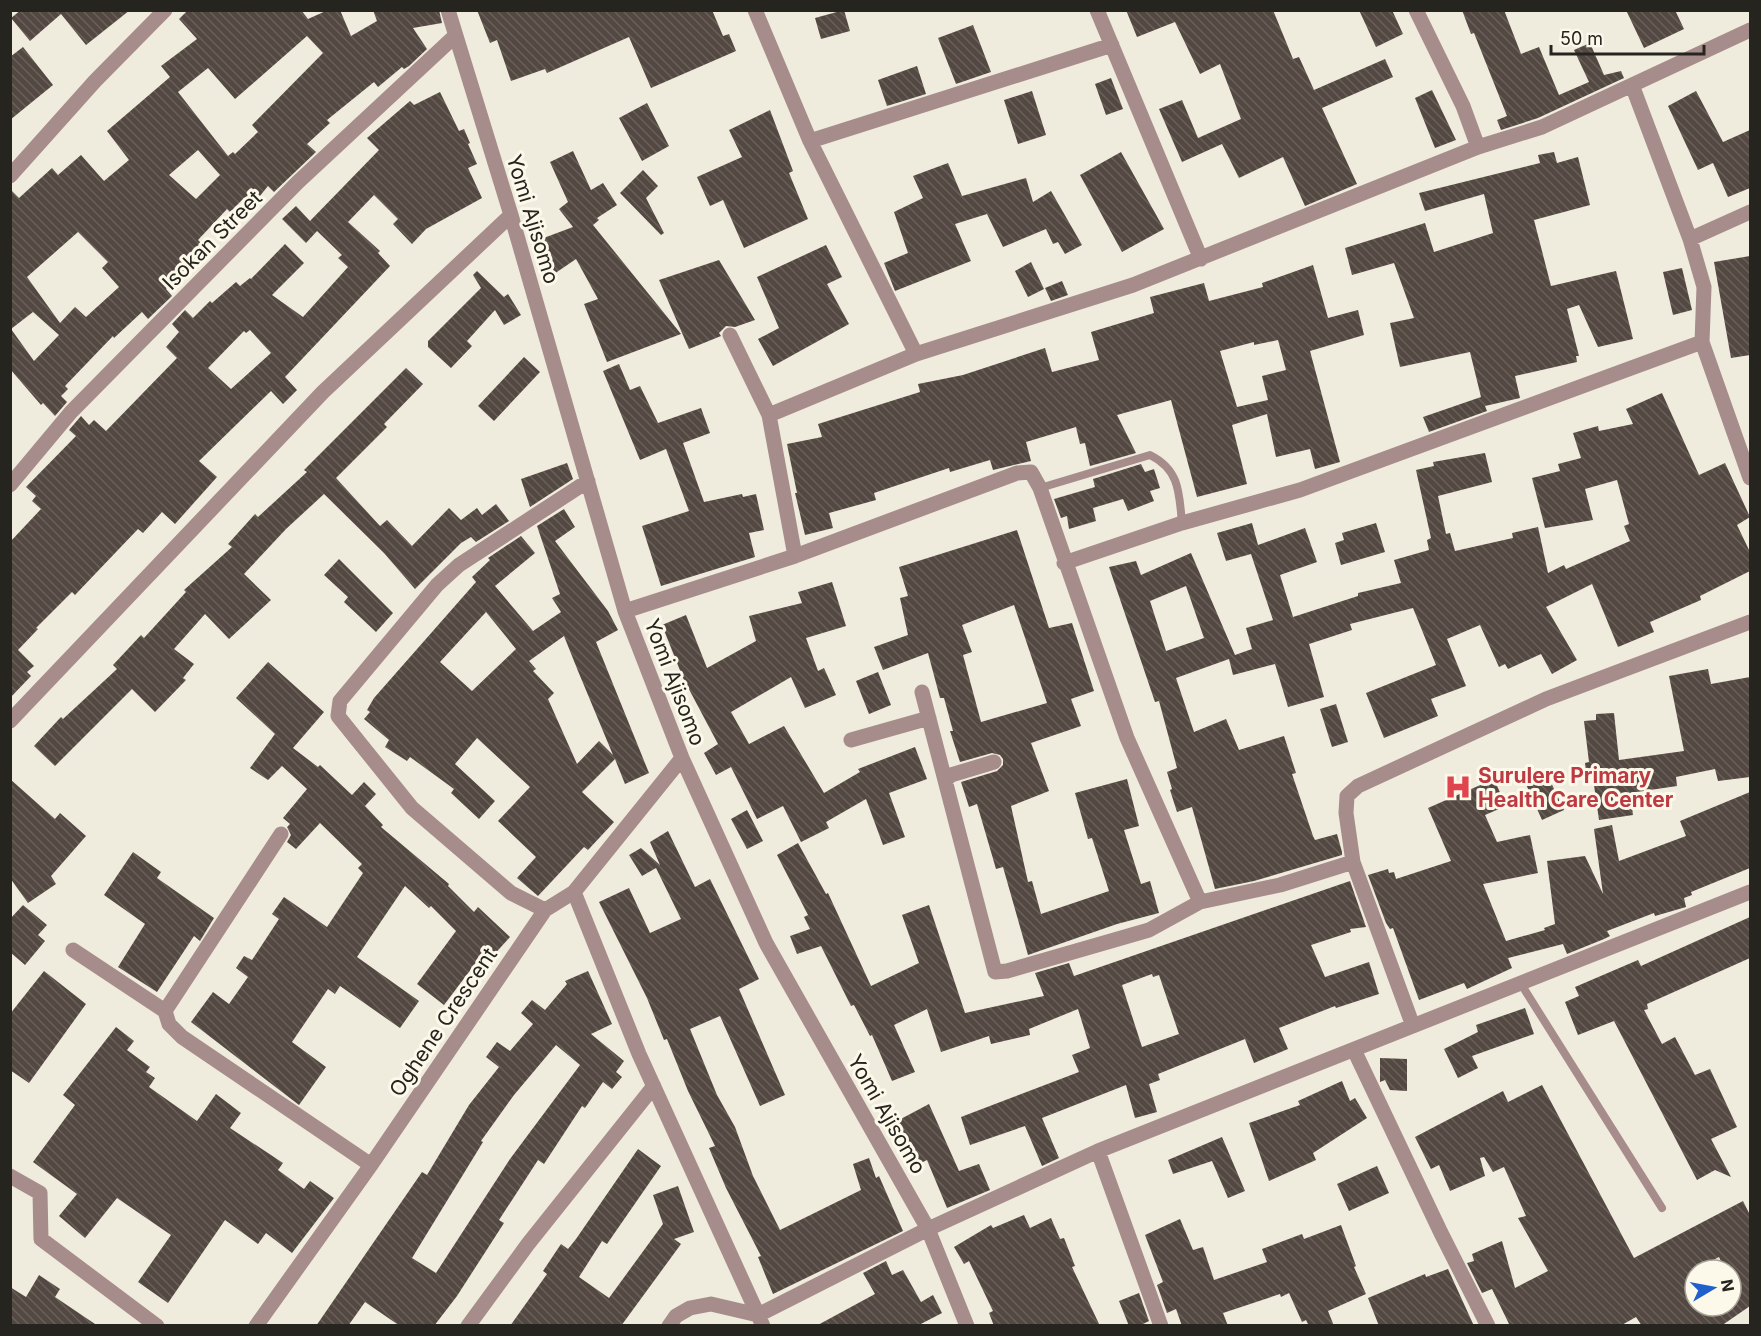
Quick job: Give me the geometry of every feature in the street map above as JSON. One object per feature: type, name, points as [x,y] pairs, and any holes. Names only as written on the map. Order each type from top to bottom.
[{"type":"street","points":[[10,176],[95,81],[165,10]]},
{"type":"street","name":"Yomi Ajisomo","points":[[448,10],[512,215],[625,610],[681,758],[766,943],[928,1229],[967,1326]]},
{"type":"street","points":[[755,10],[810,141],[916,354]]},
{"type":"street","points":[[1097,10],[1201,259]]},
{"type":"street","points":[[1416,10],[1462,106],[1478,147]]},
{"type":"street","points":[[769,415],[916,354],[1133,285],[1478,147],[1542,126],[1750,30]]},
{"type":"street","name":"Isokan Street","points":[[11,484],[71,412],[290,191],[455,36]]},
{"type":"street","points":[[810,141],[1112,45]]},
{"type":"street","points":[[1632,85],[1690,239],[1704,287],[1702,342],[1750,478]]},
{"type":"street","points":[[1690,239],[1750,212]]},
{"type":"street","points":[[10,721],[323,392],[512,215]]},
{"type":"street","points":[[730,335],[769,415],[795,556]]},
{"type":"street","points":[[1064,563],[1182,523],[1300,490],[1702,342]]},
{"type":"street","points":[[625,610],[795,556],[1017,473],[1031,472],[1040,488],[1064,563],[1127,738],[1200,902]]},
{"type":"street","points":[[545,910],[511,893],[412,808],[338,716],[340,701],[437,585],[459,565],[588,481]]},
{"type":"street","points":[[1413,1026],[1353,862],[1346,813],[1347,796],[1358,786],[1546,699],[1750,622]]},
{"type":"street","points":[[922,692],[995,972],[1007,971],[1149,930],[1200,902],[1280,885],[1353,862]]},
{"type":"street","points":[[851,740],[929,718]]},
{"type":"street","name":"Oghene Crescent","points":[[256,1326],[371,1165],[545,910],[574,892],[681,758]]},
{"type":"street","points":[[946,780],[951,775],[994,762]]},
{"type":"street","points":[[165,1011],[281,834]]},
{"type":"street","points":[[574,892],[654,1086],[760,1320]]},
{"type":"street","points":[[669,1326],[676,1316],[690,1308],[711,1305],[760,1320],[928,1229],[1098,1151],[1750,892]]},
{"type":"street","points":[[73,950],[165,1011],[169,1024],[182,1037],[371,1165]]},
{"type":"street","points":[[1354,1050],[1488,1326]]},
{"type":"street","points":[[468,1326],[528,1244],[654,1086]]},
{"type":"street","points":[[1098,1151],[1161,1326]]},
{"type":"street","points":[[10,1176],[40,1193],[41,1239],[158,1326]]},
{"type":"lane","points":[[1040,488],[1150,455],[1165,463],[1175,477],[1182,523]]},
{"type":"lane","points":[[1521,984],[1662,1208]]},
{"type":"building","points":[[21,10],[130,10],[86,45],[61,14],[30,41],[11,18]]},
{"type":"building","points":[[188,10],[301,10],[308,19],[328,10],[340,10],[351,36],[377,21],[373,10],[439,10],[442,23],[413,28],[427,49],[409,66],[404,69],[402,67],[378,87],[374,82],[327,120],[330,123],[307,144],[316,152],[274,192],[268,186],[255,202],[244,198],[230,212],[227,209],[198,240],[206,248],[166,289],[172,296],[148,319],[142,312],[114,338],[113,336],[65,386],[68,389],[61,396],[67,402],[55,416],[43,403],[41,405],[10,369],[10,189],[19,198],[52,168],[58,175],[81,155],[104,181],[129,160],[107,131],[170,77],[161,66],[197,39],[179,19]],"holes":[[[307,36],[323,53],[252,125],[258,132],[235,154],[233,152],[228,156],[178,92],[208,68],[235,99]],[[198,150],[220,175],[196,199],[169,175]],[[78,232],[108,262],[102,268],[119,287],[86,317],[75,307],[60,323],[27,277]],[[33,312],[59,335],[34,361],[11,329]]]},
{"type":"building","points":[[477,10],[712,10],[723,36],[729,34],[736,51],[651,88],[629,37],[547,73],[545,69],[511,81],[497,40],[490,43]]},
{"type":"building","points":[[844,10],[850,31],[821,39],[815,18]]},
{"type":"building","points":[[1126,10],[1273,10],[1293,59],[1299,57],[1314,90],[1385,59],[1393,77],[1322,108],[1357,184],[1305,206],[1283,157],[1239,178],[1222,144],[1182,162],[1159,109],[1182,100],[1198,138],[1241,119],[1220,64],[1200,74],[1175,22],[1137,37]]},
{"type":"building","points":[[1359,10],[1392,10],[1403,34],[1376,47]]},
{"type":"building","points":[[1462,10],[1504,10],[1521,54],[1539,47],[1559,95],[1589,82],[1574,50],[1590,43],[1604,75],[1621,71],[1624,78],[1538,118],[1501,130],[1497,120],[1507,116],[1474,33],[1471,34]]},
{"type":"building","points":[[1626,10],[1675,10],[1684,29],[1644,48]]},
{"type":"building","points":[[973,25],[991,72],[956,84],[938,38]]},
{"type":"building","points":[[23,47],[53,85],[10,120],[10,57]]},
{"type":"building","points":[[917,66],[926,94],[887,106],[878,80]]},
{"type":"building","points":[[1111,78],[1123,109],[1106,115],[1095,84]]},
{"type":"building","points":[[1432,90],[1456,140],[1435,148],[1415,98]]},
{"type":"building","points":[[1032,91],[1046,135],[1018,144],[1004,100]]},
{"type":"building","points":[[1696,91],[1723,142],[1750,130],[1750,188],[1728,197],[1713,163],[1698,170],[1668,106]]},
{"type":"building","points":[[440,92],[459,131],[464,129],[470,143],[468,144],[477,164],[468,168],[482,198],[426,229],[412,244],[393,224],[398,219],[374,195],[348,222],[380,251],[378,253],[390,266],[285,377],[297,390],[283,404],[271,391],[199,461],[217,477],[175,524],[162,512],[143,533],[138,529],[75,595],[72,592],[36,628],[38,629],[18,650],[34,666],[27,672],[31,676],[10,698],[10,542],[41,509],[32,501],[36,496],[26,487],[76,436],[69,430],[81,416],[89,425],[94,420],[106,431],[177,358],[166,347],[179,332],[172,324],[185,310],[193,318],[210,301],[212,303],[236,282],[240,286],[251,279],[285,244],[304,263],[272,295],[303,317],[348,267],[338,258],[342,255],[317,231],[306,243],[282,219],[296,206],[310,221],[379,150],[367,138],[410,101],[414,105]],"holes":[[[250,330],[271,353],[231,389],[208,368],[244,331],[246,333]]]},
{"type":"building","points":[[647,103],[669,146],[642,161],[619,118]]},
{"type":"building","points":[[770,110],[793,171],[789,173],[808,219],[744,248],[723,200],[710,206],[697,177],[742,157],[729,130]]},
{"type":"building","points":[[573,151],[591,190],[603,183],[617,205],[597,218],[599,220],[593,225],[681,334],[607,362],[584,304],[598,299],[576,259],[554,274],[541,239],[573,227],[559,209],[568,202],[550,162]]},
{"type":"building","points":[[1121,152],[1164,229],[1122,252],[1080,175]]},
{"type":"building","points":[[1554,152],[1557,163],[1578,157],[1590,205],[1534,220],[1551,286],[1616,271],[1633,339],[1598,347],[1579,305],[1567,309],[1579,356],[1576,356],[1577,362],[1515,376],[1520,398],[1485,406],[1487,411],[1429,432],[1423,417],[1481,397],[1470,352],[1400,367],[1390,323],[1414,318],[1394,263],[1352,275],[1345,248],[1425,223],[1434,252],[1493,233],[1484,194],[1425,211],[1419,193],[1540,163],[1538,155]]},
{"type":"building","points":[[948,163],[962,196],[1026,178],[1033,202],[1051,191],[1082,245],[1065,254],[1058,242],[1053,244],[1046,229],[1003,247],[987,214],[955,224],[971,261],[895,291],[884,263],[908,253],[894,212],[923,198],[913,176]]},
{"type":"building","points":[[643,170],[658,186],[646,198],[664,233],[661,235],[620,193]]},
{"type":"building","points":[[826,245],[842,277],[827,284],[849,324],[773,366],[758,339],[779,328],[757,277]]},
{"type":"building","points":[[1750,256],[1750,355],[1731,358],[1714,262]]},
{"type":"building","points":[[719,260],[755,320],[735,327],[726,326],[719,333],[721,336],[689,349],[659,280]]},
{"type":"building","points":[[1031,262],[1044,289],[1028,297],[1015,271]]},
{"type":"building","points":[[1313,265],[1328,318],[1358,310],[1364,335],[1310,351],[1340,462],[1315,469],[1310,449],[1276,457],[1267,414],[1232,425],[1247,484],[1197,497],[1171,400],[1117,415],[1136,453],[1090,466],[1085,443],[1080,444],[1076,427],[1026,442],[1031,461],[993,470],[990,460],[950,472],[949,468],[874,493],[876,500],[829,513],[833,528],[805,535],[787,444],[822,437],[818,424],[920,392],[918,384],[963,375],[1045,348],[1052,372],[1099,360],[1091,332],[1154,313],[1150,297],[1204,283],[1209,301],[1263,287],[1262,283]],"holes":[[[1278,340],[1286,370],[1262,376],[1268,400],[1237,407],[1220,351],[1254,342],[1254,345]]]},
{"type":"building","points":[[1682,268],[1692,310],[1673,315],[1663,272]]},
{"type":"building","points":[[477,271],[504,297],[508,294],[521,315],[504,325],[495,310],[467,341],[472,346],[451,368],[428,347],[428,341],[481,288],[473,275]]},
{"type":"building","points":[[1062,281],[1068,295],[1051,301],[1045,288]]},
{"type":"building","points":[[524,357],[540,372],[494,421],[478,406]]},
{"type":"building","points":[[619,364],[630,390],[640,386],[658,423],[701,408],[710,433],[683,443],[704,502],[742,494],[743,497],[756,494],[764,530],[749,533],[755,557],[661,586],[642,526],[689,511],[666,449],[640,460],[603,371]]},
{"type":"building","points":[[406,368],[423,384],[384,424],[387,427],[336,478],[380,526],[387,520],[412,546],[449,508],[461,520],[477,508],[482,515],[496,504],[509,521],[476,542],[471,537],[461,543],[415,589],[384,553],[324,494],[286,529],[244,574],[271,600],[229,639],[205,614],[174,649],[194,664],[183,678],[186,680],[155,712],[132,689],[55,766],[34,746],[61,717],[63,719],[117,669],[113,665],[141,635],[144,638],[186,592],[184,590],[232,547],[228,544],[255,514],[258,517],[307,472],[304,470]]},
{"type":"building","points":[[1662,393],[1699,475],[1725,463],[1750,517],[1737,525],[1750,552],[1750,571],[1700,596],[1701,600],[1650,622],[1654,632],[1618,647],[1592,584],[1546,607],[1577,660],[1552,674],[1541,654],[1508,669],[1505,664],[1499,667],[1480,625],[1447,639],[1466,686],[1431,699],[1438,716],[1384,738],[1366,693],[1436,665],[1413,608],[1350,624],[1352,630],[1309,644],[1324,697],[1288,707],[1275,664],[1233,675],[1229,659],[1176,678],[1194,732],[1226,719],[1239,750],[1284,736],[1296,773],[1292,774],[1315,840],[1337,834],[1342,852],[1342,855],[1254,881],[1215,889],[1192,807],[1177,812],[1167,772],[1177,768],[1159,701],[1155,702],[1109,567],[1136,561],[1141,575],[1191,553],[1235,655],[1252,649],[1246,628],[1273,620],[1251,554],[1226,561],[1217,533],[1252,523],[1258,545],[1305,528],[1317,562],[1280,575],[1293,617],[1358,596],[1358,593],[1401,583],[1394,560],[1429,550],[1427,540],[1431,538],[1416,470],[1434,466],[1433,462],[1485,453],[1492,482],[1438,496],[1446,534],[1450,533],[1455,551],[1513,538],[1512,533],[1538,527],[1548,573],[1564,565],[1566,569],[1630,541],[1624,526],[1629,524],[1617,480],[1585,489],[1593,520],[1545,528],[1532,478],[1560,471],[1558,464],[1581,458],[1573,433],[1598,426],[1599,431],[1633,424],[1626,409]],"holes":[[[1186,586],[1204,638],[1166,651],[1150,601]]]},
{"type":"building","points":[[567,463],[573,479],[530,507],[521,479]]},
{"type":"building","points":[[1141,464],[1145,472],[1154,469],[1160,488],[1150,491],[1154,501],[1128,511],[1123,499],[1093,508],[1096,521],[1069,529],[1067,516],[1061,518],[1054,499],[1095,487],[1093,479]]},
{"type":"building","points":[[564,509],[575,527],[555,541],[608,611],[618,630],[596,642],[649,773],[625,784],[615,759],[582,792],[614,822],[588,850],[584,847],[538,896],[517,878],[536,857],[498,821],[530,787],[477,738],[455,764],[495,801],[479,819],[451,793],[454,789],[410,757],[407,761],[385,747],[389,740],[364,719],[370,712],[367,710],[374,698],[476,582],[472,577],[490,560],[488,558],[521,536],[535,553],[495,586],[533,631],[561,612],[552,598],[560,594],[537,526]],"holes":[[[486,612],[516,649],[472,691],[440,662]],[[564,636],[578,671],[613,755],[599,741],[577,764],[548,699],[554,693],[533,671],[536,669],[529,661]]]},
{"type":"building","points":[[1376,523],[1385,552],[1341,565],[1335,543],[1344,540],[1342,533]]},
{"type":"building","points":[[1017,530],[1049,628],[1072,623],[1094,691],[1071,699],[1081,726],[1031,743],[1049,791],[1011,806],[1028,882],[1032,881],[1041,914],[1109,891],[1092,838],[1088,839],[1075,793],[1127,779],[1139,826],[1124,830],[1141,884],[1150,881],[1159,913],[1117,924],[1028,955],[1003,867],[996,869],[977,804],[969,807],[961,782],[997,771],[1003,765],[1003,759],[1000,755],[992,753],[960,762],[950,731],[953,731],[944,698],[940,698],[928,653],[883,670],[874,647],[908,635],[900,598],[908,596],[899,567]],"holes":[[[1014,605],[1047,703],[981,722],[963,655],[972,652],[962,625]]]},
{"type":"building","points":[[339,559],[393,613],[376,632],[344,602],[348,597],[324,575]]},
{"type":"building","points":[[832,582],[846,626],[806,638],[818,671],[824,668],[836,695],[805,708],[791,677],[731,712],[749,744],[784,726],[824,793],[860,772],[858,769],[915,747],[927,779],[889,793],[905,837],[883,845],[866,799],[826,822],[829,828],[801,842],[783,806],[757,819],[731,767],[716,775],[704,753],[718,744],[683,678],[662,625],[686,615],[707,668],[756,641],[749,616],[802,603],[798,592]]},
{"type":"building","points":[[268,662],[324,712],[293,748],[318,767],[320,765],[352,795],[364,782],[376,794],[365,806],[383,825],[381,827],[449,884],[448,886],[474,912],[478,907],[510,937],[491,958],[484,952],[444,1005],[417,984],[456,931],[431,906],[429,908],[405,886],[357,957],[419,1001],[400,1028],[340,986],[335,994],[328,989],[292,1042],[326,1067],[299,1105],[191,1022],[213,992],[229,1004],[248,977],[236,968],[244,956],[252,960],[279,919],[272,914],[284,897],[327,927],[363,873],[358,868],[362,864],[320,823],[296,849],[287,842],[291,835],[287,827],[290,824],[283,818],[307,789],[282,766],[268,780],[250,768],[275,734],[236,698]]},
{"type":"building","points":[[1708,669],[1711,684],[1750,677],[1750,777],[1718,781],[1715,769],[1676,777],[1677,786],[1630,793],[1633,815],[1599,820],[1593,778],[1587,779],[1585,763],[1589,762],[1584,721],[1596,720],[1596,714],[1614,713],[1619,760],[1684,751],[1669,676]]},
{"type":"building","points":[[878,672],[891,705],[869,714],[856,681]]},
{"type":"building","points":[[1336,704],[1348,742],[1332,747],[1320,709]]},
{"type":"building","points":[[1546,772],[1564,810],[1542,820],[1525,782]]},
{"type":"building","points":[[10,779],[55,819],[60,813],[86,836],[51,876],[56,884],[28,903],[10,878]]},
{"type":"building","points":[[1494,779],[1506,806],[1485,815],[1497,842],[1530,835],[1538,873],[1483,884],[1506,941],[1545,930],[1544,928],[1555,924],[1547,861],[1585,856],[1603,894],[1594,829],[1612,825],[1619,861],[1686,836],[1680,821],[1750,792],[1750,868],[1691,892],[1692,895],[1684,898],[1686,907],[1655,916],[1654,913],[1607,931],[1610,936],[1567,954],[1563,944],[1508,958],[1512,968],[1467,989],[1464,983],[1419,1000],[1393,928],[1390,929],[1386,923],[1368,875],[1388,869],[1389,873],[1394,872],[1396,879],[1451,861],[1428,808]]},
{"type":"building","points":[[747,810],[763,841],[747,849],[731,819]]},
{"type":"building","points":[[668,831],[695,887],[710,879],[759,979],[739,989],[785,1095],[760,1106],[720,1016],[690,1029],[717,1095],[735,1127],[753,1176],[780,1230],[861,1190],[853,1164],[869,1158],[876,1178],[879,1176],[903,1231],[773,1294],[758,1257],[761,1256],[726,1188],[709,1148],[715,1146],[688,1091],[667,1039],[664,1040],[647,998],[599,902],[629,888],[650,933],[681,919],[656,868],[642,876],[629,855],[641,848],[660,865],[650,842]]},
{"type":"building","points":[[798,843],[826,894],[828,893],[871,986],[919,963],[902,915],[929,905],[965,1013],[1044,996],[1035,973],[1069,963],[1074,976],[1350,881],[1366,927],[1350,929],[1351,932],[1311,945],[1325,977],[1369,962],[1379,994],[1336,1008],[1335,1006],[1279,1028],[1288,1049],[1254,1063],[1245,1039],[1158,1074],[1160,1080],[1149,1084],[1157,1112],[1135,1118],[1126,1085],[1042,1118],[1059,1158],[1042,1166],[1025,1126],[970,1145],[961,1117],[1079,1072],[1072,1055],[1090,1048],[1078,1009],[1029,1029],[1030,1035],[991,1044],[989,1036],[941,1052],[927,1009],[894,1025],[915,1072],[892,1081],[872,1035],[870,1036],[854,1005],[851,1006],[821,946],[797,954],[790,936],[810,929],[804,917],[808,915],[777,855]],"holes":[[[1152,974],[1153,977],[1159,975],[1179,1034],[1142,1047],[1122,985]]]},
{"type":"building","points":[[133,852],[161,872],[157,878],[214,918],[200,941],[194,936],[157,992],[118,967],[145,924],[104,895]]},
{"type":"building","points":[[23,905],[47,925],[38,935],[45,941],[25,965],[10,952],[10,919]]},
{"type":"building","points":[[1750,917],[1750,958],[1647,1004],[1648,1009],[1644,1010],[1662,1044],[1675,1037],[1695,1075],[1710,1069],[1737,1127],[1711,1139],[1731,1177],[1715,1170],[1697,1180],[1614,1021],[1578,1035],[1565,1002],[1579,996],[1575,987],[1638,960],[1641,966]]},
{"type":"building","points":[[44,971],[86,1004],[29,1083],[10,1070],[10,1014]]},
{"type":"building","points":[[588,971],[612,1024],[591,1034],[624,1061],[616,1072],[622,1077],[612,1089],[603,1082],[585,1108],[582,1106],[544,1164],[538,1160],[499,1220],[504,1223],[457,1296],[434,1326],[400,1326],[365,1302],[348,1326],[316,1326],[422,1172],[427,1175],[469,1105],[499,1067],[486,1057],[497,1042],[510,1051],[533,1024],[521,1013],[532,1000],[545,1010],[567,984],[565,981]],"holes":[[[556,1045],[580,1065],[510,1159],[436,1273],[412,1258],[483,1142],[481,1141],[514,1095]]]},
{"type":"building","points":[[1525,1008],[1534,1034],[1472,1056],[1478,1068],[1458,1078],[1444,1049],[1478,1032],[1476,1025]]},
{"type":"building","points":[[116,1027],[134,1041],[127,1050],[150,1067],[146,1072],[155,1078],[149,1087],[197,1121],[216,1094],[241,1113],[230,1128],[283,1163],[278,1170],[304,1189],[310,1181],[334,1198],[292,1253],[266,1233],[258,1244],[225,1220],[168,1303],[138,1282],[171,1235],[117,1198],[85,1238],[59,1216],[77,1194],[33,1162],[75,1105],[63,1095]]},
{"type":"building","points":[[1380,1058],[1407,1059],[1407,1091],[1390,1090],[1385,1080],[1380,1082]]},
{"type":"building","points":[[1342,1081],[1350,1101],[1355,1098],[1367,1118],[1313,1153],[1316,1160],[1269,1181],[1249,1123],[1300,1105],[1298,1101]]},
{"type":"building","points":[[1542,1085],[1634,1258],[1743,1201],[1750,1215],[1750,1306],[1743,1311],[1743,1258],[1683,1258],[1683,1318],[1733,1318],[1721,1326],[1642,1326],[1636,1317],[1620,1326],[1510,1326],[1492,1289],[1482,1293],[1467,1263],[1474,1261],[1472,1254],[1502,1241],[1515,1288],[1548,1271],[1518,1218],[1526,1216],[1504,1167],[1493,1172],[1484,1157],[1480,1158],[1485,1176],[1450,1191],[1439,1165],[1431,1169],[1415,1137],[1503,1091],[1508,1102]]},
{"type":"building","points":[[929,1104],[959,1171],[979,1164],[990,1190],[947,1208],[927,1160],[919,1164],[897,1121]]},
{"type":"building","points":[[1222,1137],[1245,1191],[1228,1198],[1212,1161],[1173,1174],[1168,1160]]},
{"type":"building","points":[[638,1149],[661,1166],[607,1244],[602,1241],[579,1277],[609,1298],[663,1224],[653,1195],[678,1186],[694,1232],[674,1239],[681,1244],[621,1326],[510,1326],[547,1274],[543,1271],[561,1244],[568,1249]]},
{"type":"building","points":[[1377,1166],[1389,1193],[1349,1211],[1337,1184]]},
{"type":"building","points":[[1024,1215],[1030,1228],[1051,1218],[1060,1239],[1064,1238],[1075,1266],[1072,1267],[1100,1326],[994,1326],[989,1313],[993,1311],[969,1261],[964,1264],[954,1247],[991,1225],[993,1228]]},
{"type":"building","points":[[1180,1219],[1193,1250],[1203,1247],[1214,1280],[1267,1262],[1262,1249],[1302,1234],[1304,1239],[1341,1225],[1356,1266],[1354,1267],[1366,1294],[1328,1311],[1334,1326],[1309,1326],[1306,1320],[1302,1322],[1289,1293],[1223,1313],[1228,1326],[1182,1326],[1176,1309],[1167,1313],[1157,1285],[1163,1282],[1145,1235]]},
{"type":"building","points":[[886,1261],[892,1275],[903,1270],[921,1302],[933,1295],[942,1313],[917,1326],[816,1326],[875,1294],[863,1273]]},
{"type":"building","points":[[1448,1269],[1474,1326],[1379,1326],[1368,1298],[1425,1274],[1426,1277]]},
{"type":"building","points":[[39,1275],[60,1289],[55,1297],[98,1326],[10,1326],[10,1287],[26,1297]]},
{"type":"building","points":[[1139,1293],[1149,1321],[1139,1326],[1129,1326],[1119,1301]]},
{"type":"place","name":"Surulere Primary Health Care Center","points":[[1458,787]]}]
